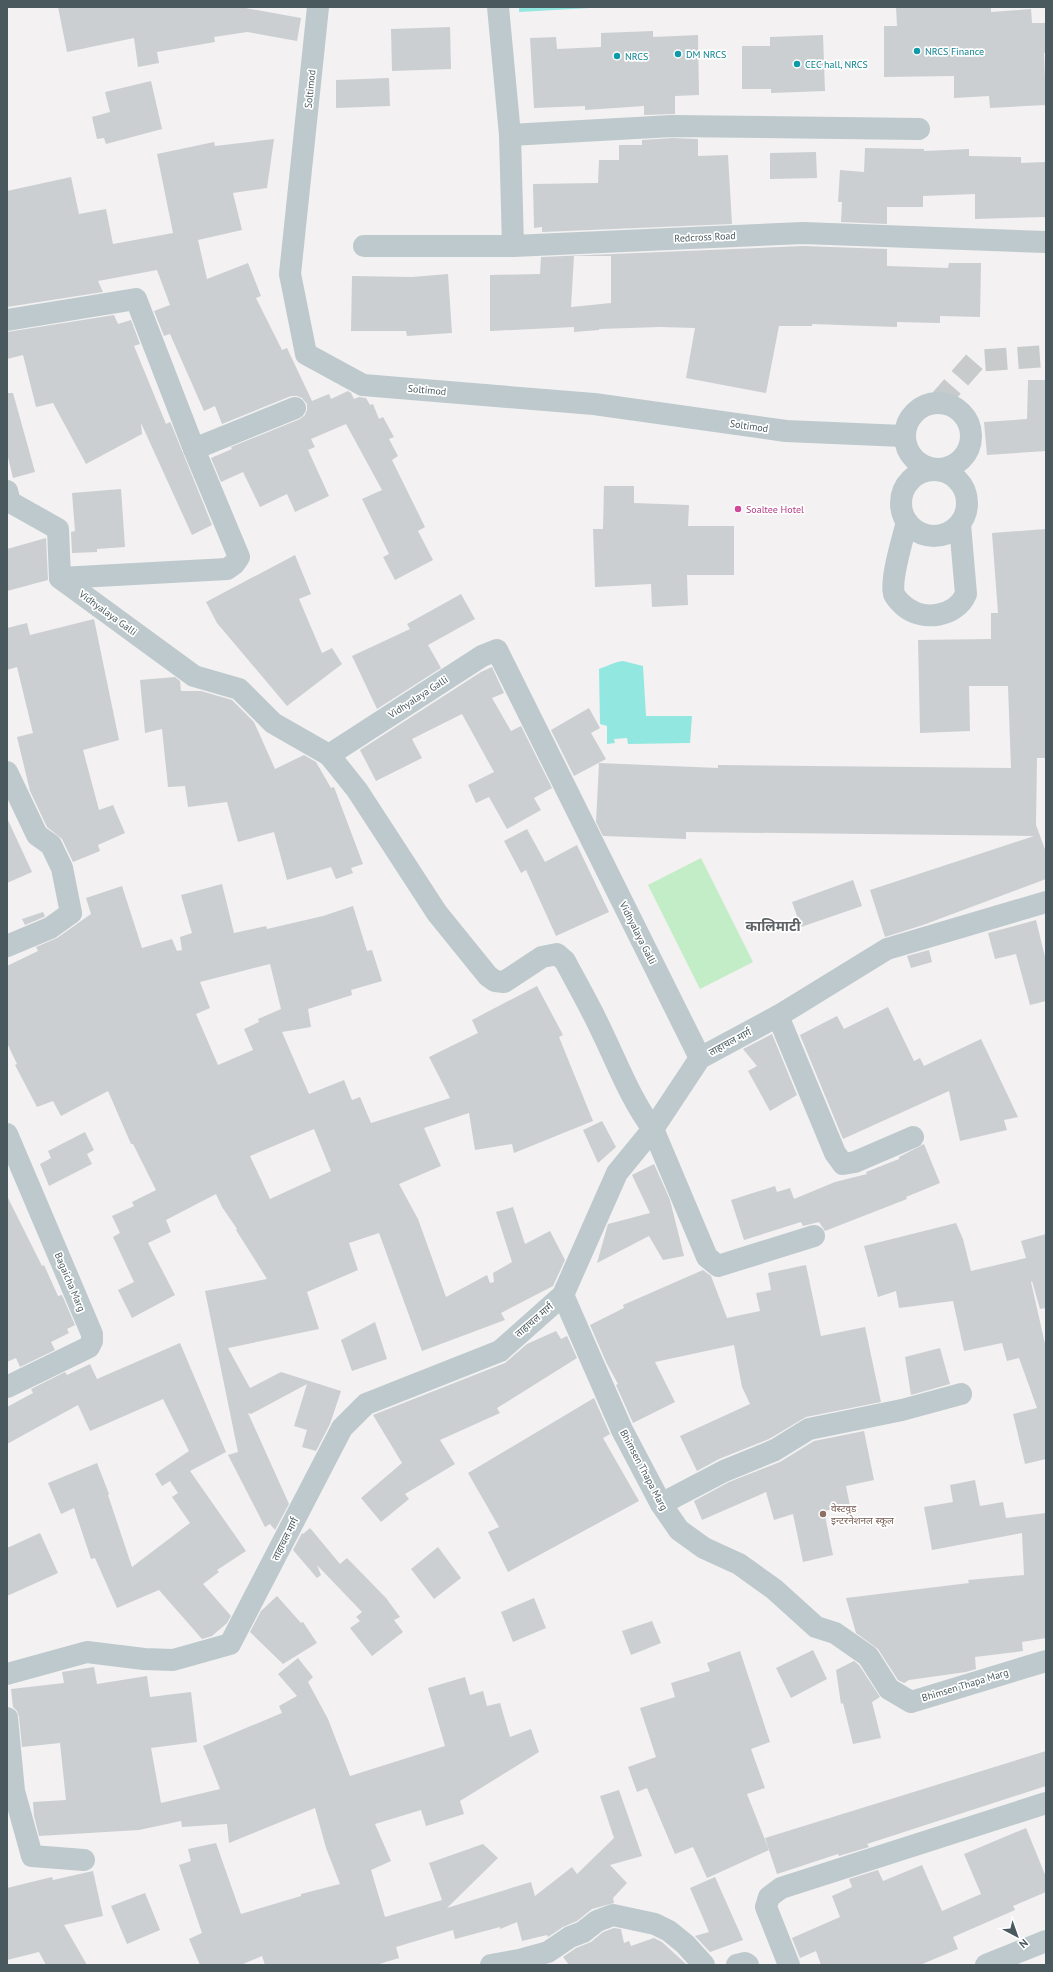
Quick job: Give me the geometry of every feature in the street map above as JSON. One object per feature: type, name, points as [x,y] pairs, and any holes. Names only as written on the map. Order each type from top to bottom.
[{"type":"street","name":"Soltimod","points":[[318,7],[290,274],[306,354],[363,385],[594,404],[786,431],[904,436]]},
{"type":"street","points":[[498,7],[510,135],[513,246]]},
{"type":"street","points":[[510,135],[672,126],[919,129]]},
{"type":"street","name":"Redcross Road","points":[[364,246],[513,246],[803,233],[1046,242]]},
{"type":"street","points":[[7,320],[136,299],[194,449],[239,557],[227,570],[60,578],[58,528],[8,499]]},
{"type":"street","points":[[937,470],[918,463],[911,456],[904,436],[911,417],[918,409],[927,404],[938,403],[958,409],[965,417],[970,427],[971,437],[969,448],[956,464],[937,470],[926,471],[916,475],[908,482],[903,492],[901,502],[902,513],[907,522],[914,529],[923,534],[932,536],[952,531],[960,524],[965,516],[967,506],[963,486],[952,476],[937,470]]},
{"type":"street","points":[[194,449],[295,408]]},
{"type":"street","points":[[907,522],[894,580],[894,595],[908,609],[928,616],[939,615],[955,609],[962,603],[966,594],[960,524]]},
{"type":"street","name":"Vidhyalaya Galli","points":[[60,578],[194,676],[239,689],[273,724],[329,755],[482,656],[497,650],[700,1058]]},
{"type":"street","points":[[329,755],[361,796],[437,913],[488,976],[495,982],[504,982],[542,957],[557,954],[565,961],[601,1029],[625,1082],[646,1120],[653,1129],[707,1258],[718,1266],[814,1236]]},
{"type":"street","points":[[7,772],[37,835],[51,845],[62,868],[72,913],[50,928],[7,946]]},
{"type":"street","name":"ताहाचल मार्ग","points":[[7,1674],[87,1652],[144,1659],[173,1660],[230,1644],[342,1428],[366,1404],[500,1351],[563,1295],[617,1172],[653,1129],[700,1058],[778,1016],[887,949],[1046,902]]},
{"type":"street","points":[[778,1016],[835,1153],[843,1164],[855,1162],[913,1137]]},
{"type":"street","name":"Bagaicha Marg","points":[[7,1134],[92,1334],[92,1341],[89,1347],[7,1387]]},
{"type":"street","name":"Bhimsen Thapa Marg","points":[[563,1295],[622,1430],[661,1504],[679,1530],[704,1548],[739,1564],[774,1589],[816,1627],[835,1633],[868,1656],[888,1689],[911,1702],[1046,1661]]},
{"type":"street","points":[[661,1504],[724,1471],[775,1450],[809,1429],[902,1410],[961,1394]]},
{"type":"street","points":[[7,1718],[14,1791],[32,1856],[84,1860]]},
{"type":"street","points":[[790,1965],[766,1907],[769,1897],[781,1888],[1046,1803]]},
{"type":"street","points":[[491,1965],[519,1960],[548,1952],[570,1937],[583,1932],[597,1920],[613,1915],[655,1924],[669,1931],[685,1944],[704,1965]]},
{"type":"street","points":[[986,1965],[1046,1940]]},
{"type":"street","points":[[737,1965],[745,1963],[748,1965]]},
{"type":"green space","points":[[701,858],[753,962],[700,989],[648,885]]},
{"type":"water","points":[[519,7],[608,7],[519,12]]},
{"type":"water","points":[[623,661],[643,666],[646,716],[692,716],[690,743],[628,744],[627,738],[614,739],[615,743],[607,744],[607,726],[600,724],[599,669]]},
{"type":"building","points":[[58,7],[240,7],[301,18],[297,41],[247,32],[214,37],[215,42],[157,52],[159,63],[138,67],[134,38],[67,52]]},
{"type":"building","points":[[896,7],[991,7],[991,12],[1031,9],[1032,23],[1046,23],[1046,53],[1044,53],[1046,105],[990,108],[989,96],[954,98],[954,76],[884,77],[884,26],[897,26]]},
{"type":"building","points":[[450,27],[451,69],[392,71],[391,29]]},
{"type":"building","points":[[653,31],[653,37],[698,35],[699,95],[675,96],[675,114],[644,115],[644,106],[585,110],[585,106],[534,108],[530,38],[556,37],[557,49],[601,47],[601,33]]},
{"type":"building","name":"CEC hall, NRCS","points":[[823,35],[825,91],[771,93],[771,89],[742,89],[742,46],[770,46],[770,37]]},
{"type":"building","points":[[389,78],[390,106],[336,108],[336,80]]},
{"type":"building","points":[[151,81],[162,129],[106,144],[104,138],[97,139],[92,117],[110,112],[105,92]]},
{"type":"building","points":[[672,138],[698,139],[698,156],[728,155],[732,224],[542,232],[542,227],[534,228],[533,184],[598,183],[599,160],[619,160],[619,145],[642,145],[642,140]]},
{"type":"building","points":[[274,139],[267,188],[233,193],[242,230],[198,240],[207,279],[248,263],[261,296],[256,298],[282,350],[287,348],[312,401],[329,394],[331,399],[348,391],[354,399],[359,397],[366,398],[370,405],[373,404],[379,419],[383,417],[394,437],[389,439],[398,456],[392,460],[425,527],[418,531],[433,560],[395,580],[383,557],[389,554],[362,499],[382,490],[346,424],[311,439],[315,447],[308,450],[329,496],[295,512],[287,494],[260,507],[243,472],[221,482],[211,458],[232,449],[231,447],[300,419],[305,415],[307,404],[302,398],[291,396],[222,424],[215,406],[204,411],[170,334],[164,336],[154,311],[170,305],[157,270],[98,281],[103,292],[7,307],[7,191],[71,177],[79,214],[106,209],[113,244],[173,233],[157,154],[214,142],[215,146]]},
{"type":"building","points":[[865,148],[924,149],[924,151],[969,149],[969,156],[1021,157],[1021,163],[1046,162],[1046,217],[975,219],[975,194],[923,196],[923,207],[887,207],[887,224],[841,222],[842,202],[838,202],[840,170],[864,172]]},
{"type":"building","points":[[816,152],[817,178],[770,179],[770,153]]},
{"type":"building","points":[[803,246],[887,249],[887,266],[948,268],[949,263],[981,263],[980,317],[940,316],[940,323],[897,322],[897,327],[812,324],[812,326],[779,326],[766,393],[686,378],[695,328],[660,327],[599,329],[574,332],[574,327],[490,331],[490,275],[540,274],[541,257]],"holes":[[[574,256],[611,256],[611,303],[571,307]]]},
{"type":"building","points":[[448,274],[452,333],[407,336],[406,331],[351,331],[352,276],[412,277]]},
{"type":"building","points":[[114,315],[118,324],[131,320],[140,344],[134,346],[166,424],[170,422],[172,426],[212,525],[192,535],[141,423],[142,434],[86,464],[53,403],[36,407],[23,355],[7,359],[7,332]]},
{"type":"building","points":[[1028,380],[1046,380],[1046,451],[987,455],[984,422],[1027,419]]},
{"type":"building","points":[[7,393],[13,393],[35,472],[13,478],[7,453]]},
{"type":"building","points":[[604,486],[634,486],[634,503],[689,505],[688,526],[734,526],[734,575],[687,575],[688,605],[652,607],[651,584],[595,587],[593,529],[603,529]]},
{"type":"building","points":[[121,489],[125,547],[97,549],[97,552],[72,553],[71,532],[75,531],[72,493]]},
{"type":"building","points":[[1046,529],[1046,758],[1037,758],[1036,825],[1046,852],[1046,879],[923,925],[885,937],[870,890],[1034,836],[686,832],[686,839],[603,836],[596,822],[599,763],[718,768],[718,765],[1011,768],[1008,686],[969,686],[970,731],[920,733],[918,640],[991,639],[991,613],[998,613],[992,533]]},
{"type":"building","points":[[46,538],[48,580],[7,591],[7,549]]},
{"type":"building","points":[[295,555],[311,594],[299,599],[322,653],[332,648],[342,664],[287,706],[217,623],[206,602]]},
{"type":"building","points":[[461,594],[475,619],[428,645],[441,668],[377,709],[352,656],[410,629],[407,624]]},
{"type":"building","points":[[94,619],[119,740],[83,750],[99,810],[113,805],[125,833],[98,845],[100,851],[73,862],[62,839],[47,827],[30,791],[17,737],[33,733],[17,667],[7,670],[7,628],[27,623],[30,635]]},
{"type":"building","points":[[492,667],[504,693],[492,698],[511,731],[521,726],[552,788],[534,798],[541,810],[507,829],[489,797],[476,803],[468,785],[494,772],[462,714],[412,739],[422,758],[376,781],[360,750],[481,672]]},
{"type":"building","points":[[175,677],[180,681],[181,691],[201,691],[232,700],[254,722],[275,769],[304,755],[316,762],[331,788],[334,787],[363,864],[351,868],[353,873],[336,879],[331,867],[287,880],[274,832],[238,842],[227,802],[188,807],[185,786],[168,787],[162,729],[145,733],[140,680]]},
{"type":"building","points":[[589,708],[600,728],[591,733],[606,759],[574,776],[551,730]]},
{"type":"building","points":[[7,818],[32,872],[7,883]]},
{"type":"building","points":[[527,829],[545,862],[577,845],[609,912],[556,936],[526,870],[521,873],[504,841]]},
{"type":"building","points":[[853,880],[862,906],[801,927],[792,902]]},
{"type":"building","points":[[222,884],[234,933],[266,926],[267,929],[323,916],[353,906],[367,951],[372,950],[382,981],[351,990],[352,995],[308,1009],[311,1027],[282,1032],[309,1094],[344,1080],[352,1100],[360,1097],[371,1123],[450,1098],[429,1057],[478,1033],[472,1020],[537,986],[563,1035],[559,1037],[593,1121],[514,1153],[512,1144],[475,1150],[469,1113],[424,1128],[441,1166],[399,1184],[418,1219],[446,1297],[487,1275],[490,1283],[494,1282],[493,1273],[512,1262],[496,1212],[513,1207],[525,1244],[550,1231],[565,1260],[553,1286],[501,1313],[505,1320],[422,1351],[379,1233],[349,1243],[358,1270],[307,1292],[319,1329],[228,1348],[250,1388],[281,1372],[341,1391],[330,1424],[316,1451],[302,1447],[307,1430],[294,1426],[307,1384],[251,1414],[248,1413],[289,1504],[275,1530],[270,1524],[265,1527],[228,1455],[238,1452],[205,1291],[267,1279],[222,1207],[216,1194],[166,1220],[171,1232],[148,1243],[175,1295],[132,1318],[118,1290],[134,1282],[113,1237],[120,1233],[112,1216],[134,1206],[132,1202],[156,1190],[133,1144],[131,1144],[108,1091],[61,1116],[53,1101],[37,1107],[15,1065],[17,1064],[7,1043],[7,966],[38,951],[36,947],[57,938],[91,914],[86,898],[122,886],[142,948],[172,939],[177,951],[182,950],[180,937],[192,933],[181,895]],"holes":[[[270,964],[281,1009],[258,1019],[259,1022],[244,1029],[253,1050],[218,1065],[196,1014],[210,1008],[200,982]],[[314,1129],[331,1171],[270,1199],[250,1156]]]},
{"type":"building","points":[[43,912],[44,917],[25,925],[22,919]]},
{"type":"building","points":[[1036,920],[1046,961],[1046,1001],[1030,1005],[1016,954],[995,959],[988,933]]},
{"type":"building","points":[[929,950],[932,962],[911,968],[907,956]]},
{"type":"building","points":[[888,1007],[914,1061],[920,1058],[924,1066],[981,1039],[1018,1117],[1004,1120],[1007,1130],[960,1141],[949,1091],[843,1139],[800,1035],[837,1016],[844,1029]]},
{"type":"building","points":[[772,1034],[797,1095],[770,1111],[748,1071],[757,1066],[743,1049]]},
{"type":"building","points":[[602,1121],[616,1147],[598,1163],[583,1130]]},
{"type":"building","points":[[85,1132],[94,1150],[87,1154],[92,1164],[49,1186],[40,1164],[51,1158],[48,1151]]},
{"type":"building","points":[[924,1144],[940,1183],[906,1197],[907,1199],[825,1231],[819,1222],[803,1226],[801,1222],[744,1240],[731,1200],[775,1186],[777,1192],[790,1188],[794,1199],[835,1182],[867,1174],[866,1172],[899,1159],[899,1157]]},
{"type":"building","points":[[654,1164],[670,1200],[684,1256],[663,1260],[649,1236],[597,1263],[608,1224],[650,1213],[632,1175]]},
{"type":"building","points":[[7,1196],[42,1266],[44,1265],[58,1296],[62,1295],[75,1325],[67,1329],[69,1333],[51,1342],[55,1350],[20,1367],[16,1358],[7,1362]]},
{"type":"building","points":[[956,1223],[963,1239],[971,1271],[1026,1258],[1021,1241],[1046,1234],[1046,1308],[1040,1309],[1032,1281],[1031,1282],[1046,1348],[1046,1459],[1025,1464],[1013,1414],[1037,1408],[1019,1358],[1007,1361],[1002,1343],[964,1351],[953,1301],[899,1308],[896,1291],[878,1297],[864,1246]]},
{"type":"building","points":[[806,1265],[821,1336],[865,1327],[881,1402],[806,1417],[769,1439],[719,1459],[697,1471],[680,1436],[750,1404],[742,1387],[734,1345],[655,1362],[675,1402],[633,1423],[616,1385],[618,1384],[607,1364],[590,1325],[624,1308],[623,1305],[703,1270],[711,1276],[727,1318],[760,1311],[756,1293],[771,1290],[768,1273]]},
{"type":"building","points":[[375,1322],[387,1359],[352,1371],[341,1340]]},
{"type":"building","points":[[556,1331],[561,1339],[567,1336],[577,1358],[497,1408],[500,1413],[440,1440],[455,1464],[405,1494],[409,1499],[381,1522],[361,1498],[402,1463],[373,1415],[505,1363],[527,1344]]},
{"type":"building","points":[[180,1343],[226,1452],[190,1471],[246,1551],[217,1570],[219,1572],[203,1584],[231,1616],[227,1623],[212,1636],[202,1639],[159,1590],[117,1608],[95,1558],[91,1559],[74,1508],[61,1514],[48,1483],[97,1463],[109,1494],[108,1495],[132,1567],[190,1523],[172,1497],[178,1493],[170,1481],[162,1486],[155,1474],[189,1451],[163,1399],[90,1431],[78,1405],[7,1444],[7,1407],[33,1393],[31,1389],[65,1372],[67,1375],[90,1364],[97,1379]]},
{"type":"building","points":[[940,1348],[950,1384],[911,1395],[905,1357]]},
{"type":"building","points":[[594,1398],[610,1434],[603,1438],[639,1501],[508,1572],[488,1532],[499,1527],[468,1473]]},
{"type":"building","points":[[864,1431],[874,1480],[846,1486],[850,1506],[824,1511],[833,1555],[803,1562],[793,1514],[774,1520],[766,1492],[702,1520],[694,1501],[729,1482],[780,1462],[814,1441]]},
{"type":"building","points":[[975,1480],[980,1506],[1003,1502],[1006,1518],[1046,1513],[1046,1638],[1022,1642],[1023,1651],[975,1657],[976,1669],[966,1672],[909,1680],[904,1683],[898,1680],[878,1649],[856,1633],[846,1598],[969,1583],[968,1580],[1024,1575],[1022,1533],[932,1550],[924,1507],[953,1502],[950,1485]]},
{"type":"building","points":[[310,1528],[340,1564],[347,1558],[386,1598],[400,1617],[394,1620],[403,1632],[372,1656],[350,1628],[360,1621],[356,1617],[362,1612],[317,1565],[321,1575],[317,1578],[293,1550],[302,1533],[303,1534]]},
{"type":"building","points":[[40,1533],[58,1573],[7,1596],[7,1548]]},
{"type":"building","points":[[438,1547],[461,1578],[434,1599],[411,1569]]},
{"type":"building","points":[[277,1596],[301,1623],[303,1622],[317,1643],[283,1664],[250,1632],[261,1611]]},
{"type":"building","points":[[534,1598],[546,1628],[513,1642],[501,1612]]},
{"type":"building","points":[[652,1621],[661,1643],[631,1655],[622,1631]]},
{"type":"building","points":[[813,1650],[827,1679],[791,1698],[776,1668]]},
{"type":"building","points":[[740,1651],[770,1742],[751,1749],[765,1788],[747,1794],[769,1850],[707,1878],[693,1847],[675,1854],[647,1788],[637,1792],[628,1767],[656,1757],[640,1708],[675,1697],[671,1683],[710,1671],[707,1663]]},
{"type":"building","points":[[298,1658],[313,1677],[308,1682],[328,1719],[350,1776],[445,1746],[428,1688],[465,1677],[470,1695],[483,1691],[487,1706],[500,1703],[510,1737],[531,1729],[539,1752],[460,1801],[464,1814],[426,1826],[421,1810],[375,1824],[391,1861],[371,1870],[385,1917],[442,1900],[429,1863],[483,1844],[498,1858],[447,1908],[531,1882],[535,1896],[572,1867],[577,1874],[614,1838],[600,1796],[619,1790],[642,1856],[610,1865],[627,1883],[613,1898],[614,1903],[592,1909],[577,1921],[563,1927],[548,1937],[547,1935],[522,1941],[517,1922],[500,1929],[500,1927],[455,1939],[453,1930],[396,1947],[399,1958],[376,1965],[265,1965],[262,1956],[241,1965],[200,1965],[189,1939],[202,1933],[179,1865],[191,1861],[188,1849],[216,1843],[241,1914],[301,1896],[301,1894],[340,1884],[326,1848],[315,1808],[229,1843],[227,1824],[182,1827],[181,1821],[139,1830],[39,1836],[34,1816],[33,1802],[66,1800],[60,1743],[22,1747],[19,1717],[17,1711],[13,1707],[11,1689],[64,1683],[62,1672],[94,1667],[97,1684],[147,1676],[150,1697],[191,1692],[197,1742],[151,1748],[161,1803],[220,1789],[203,1746],[282,1713],[279,1706],[297,1696],[278,1674]]},
{"type":"building","points":[[854,1661],[859,1665],[880,1697],[872,1702],[881,1738],[853,1744],[843,1703],[841,1704],[836,1670]]},
{"type":"building","points":[[1046,1751],[1046,1786],[867,1844],[869,1847],[839,1856],[838,1854],[777,1874],[765,1838]]},
{"type":"building","points":[[1026,1828],[1046,1877],[1046,1892],[1013,1906],[1015,1910],[953,1937],[958,1949],[920,1965],[821,1965],[816,1951],[800,1958],[792,1938],[840,1917],[832,1896],[852,1887],[849,1879],[878,1870],[883,1881],[922,1865],[942,1911],[981,1894],[964,1854]]},
{"type":"building","points":[[93,1871],[103,1916],[64,1925],[87,1965],[46,1965],[39,1952],[7,1960],[7,1888],[52,1877],[53,1880]]},
{"type":"building","points":[[715,1877],[743,1940],[710,1952],[695,1936],[709,1932],[690,1888]]},
{"type":"building","points":[[145,1893],[160,1930],[127,1944],[111,1906]]},
{"type":"building","points":[[614,1928],[621,1929],[624,1943],[629,1941],[631,1946],[654,1938],[662,1942],[687,1965],[569,1965],[563,1957],[576,1948],[591,1942],[603,1932]]},
{"type":"tunnel","points":[[938,403],[975,361],[1046,356]]},
{"type":"place","name":"NRCS Finance","points":[[917,51]]},
{"type":"place","name":"DM NRCS","points":[[678,54]]},
{"type":"place","name":"NRCS","points":[[617,56]]},
{"type":"place","name":"CEC hall, NRCS","points":[[797,64]]},
{"type":"place","name":"Soaltee Hotel","points":[[738,509]]},
{"type":"place","name":"वेस्टवुड इन्टरनेशनल स्कूल","points":[[823,1514]]},
{"type":"district","name":"कालिमाटी","points":[[773,926]]}]
